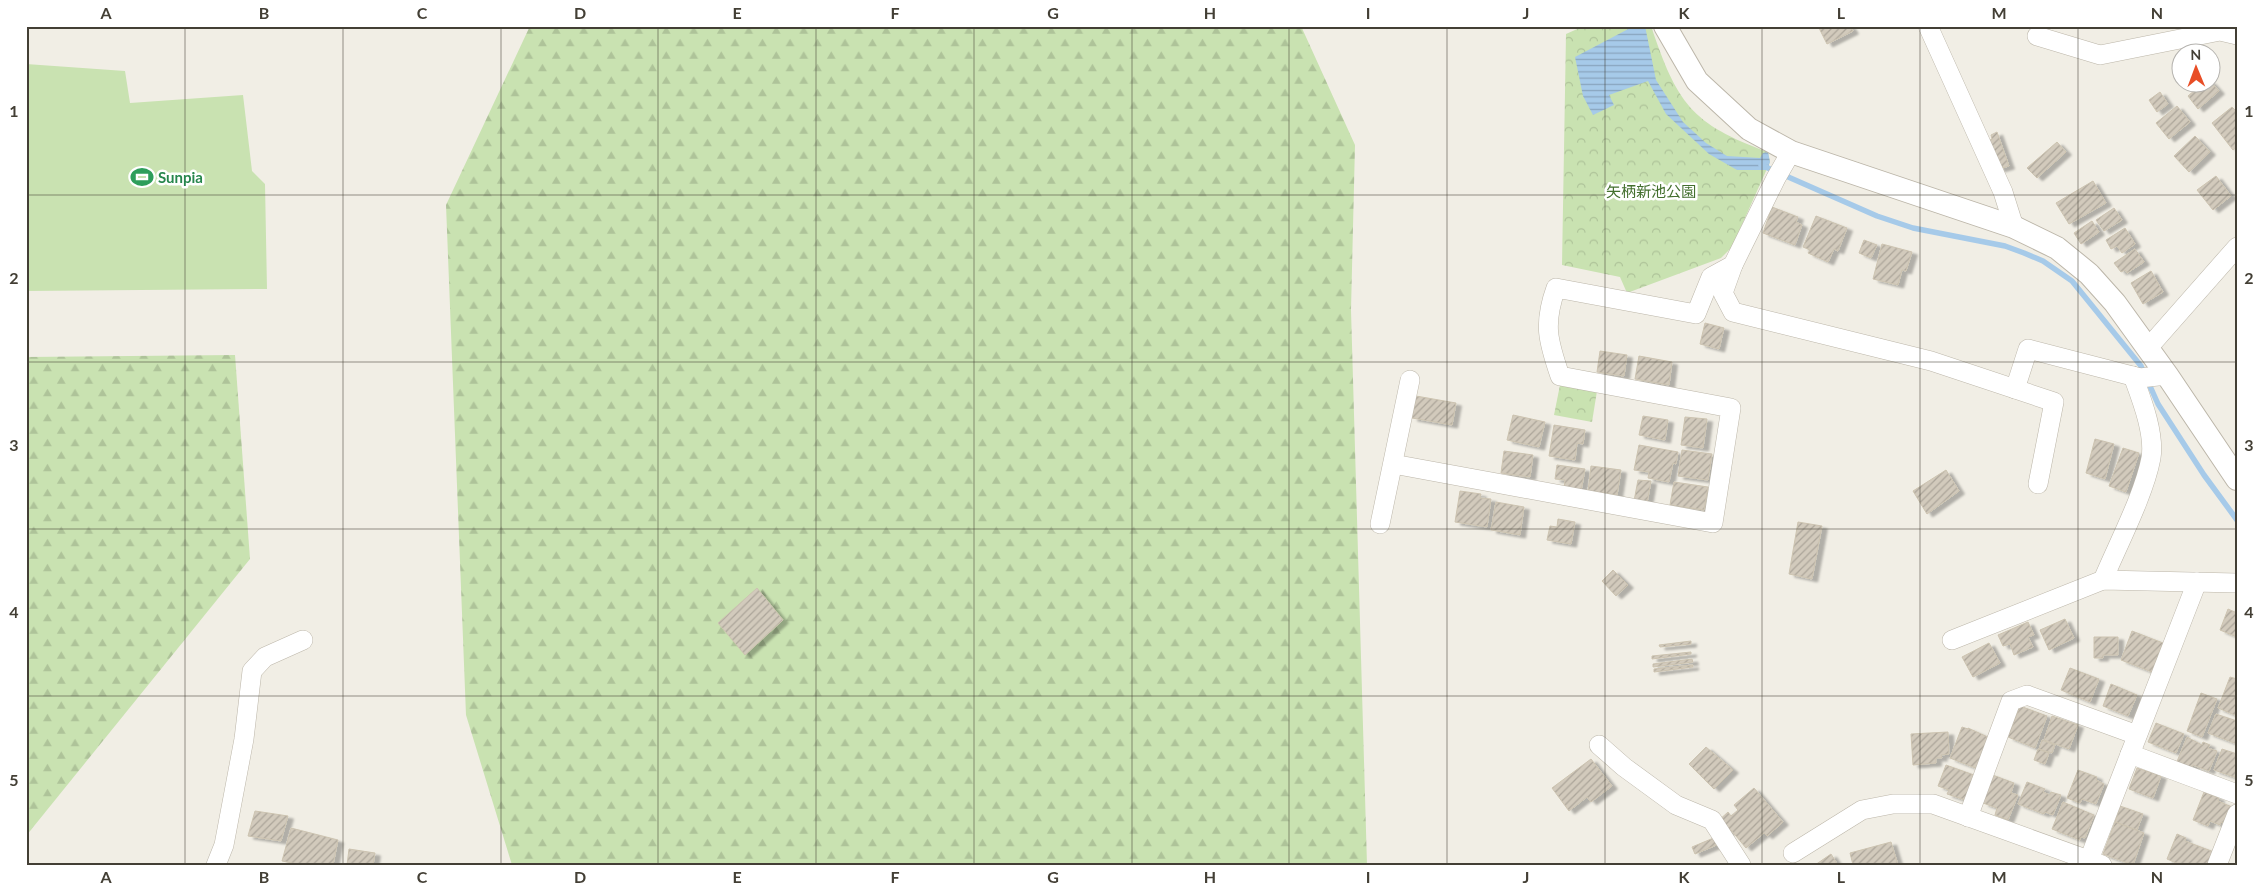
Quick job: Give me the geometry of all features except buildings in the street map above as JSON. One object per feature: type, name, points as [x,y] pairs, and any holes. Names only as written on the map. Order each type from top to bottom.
[{"type":"street","points":[[1665,26],[1697,81],[1784,164],[2014,227],[2056,248],[2089,274],[2114,303],[2148,348],[2148,417],[2151,456],[2141,489],[2103,580]]},
{"type":"street","points":[[1928,26],[2003,192],[2014,227]]},
{"type":"street","points":[[2037,36],[2100,55],[2220,31],[2237,35]]},
{"type":"street","points":[[1784,164],[1733,265],[1723,293],[1733,312],[1931,360],[2054,402],[2038,484]]},
{"type":"street","points":[[2148,348],[2237,247]]},
{"type":"street","points":[[1393,464],[1713,523],[1731,408],[1560,376],[1549,344],[1548,309],[1556,288],[1696,314],[1711,277],[1733,265]]},
{"type":"street","points":[[2015,389],[2028,349],[2148,377],[2237,479]]},
{"type":"street","points":[[1380,524],[1410,380]]},
{"type":"street","points":[[1952,640],[2103,580],[2237,583]]},
{"type":"street","points":[[1793,853],[1862,810],[1893,804],[1933,804],[2093,863],[2137,735],[2197,582]]},
{"type":"street","points":[[216,865],[224,845],[244,739],[252,671],[265,657],[304,640]]},
{"type":"street","points":[[1968,817],[2011,701],[2027,696],[2137,735]]},
{"type":"street","points":[[1599,745],[1624,767],[1676,805],[1712,820],[1741,865]]},
{"type":"street","points":[[2130,754],[2237,794]]},
{"type":"street","points":[[2217,865],[2237,814]]},
{"type":"green space","points":[[530,26],[1301,26],[1355,145],[1351,310],[1367,865],[512,865],[466,715],[446,205]]},
{"type":"green space","name":"矢柄新池公園","points":[[1584,26],[1651,26],[1669,74],[1690,107],[1704,120],[1721,131],[1768,152],[1770,162],[1732,247],[1721,258],[1627,293],[1620,277],[1562,265],[1566,34]]},
{"type":"green space","name":"Sunpia","points":[[26,64],[125,71],[130,103],[243,95],[252,171],[265,184],[267,289],[26,291]]},
{"type":"green space","points":[[235,355],[250,559],[26,836],[26,357]]},
{"type":"green space","points":[[1560,385],[1597,391],[1592,422],[1554,415]]},
{"type":"water","points":[[1634,26],[1645,26],[1656,80],[1683,122],[1706,143],[1727,156],[1760,158],[1763,153],[1768,152],[1770,162],[1767,170],[1737,170],[1709,154],[1666,114],[1648,81],[1609,95],[1614,105],[1593,115],[1583,96],[1575,57]]},
{"type":"waterway","points":[[1761,165],[1877,216],[1913,228],[2005,246],[2024,253],[2043,261],[2072,281],[2141,366],[2158,404],[2204,475],[2237,520]]},
{"type":"place","name":"Sunpia","points":[[142,177]]}]
